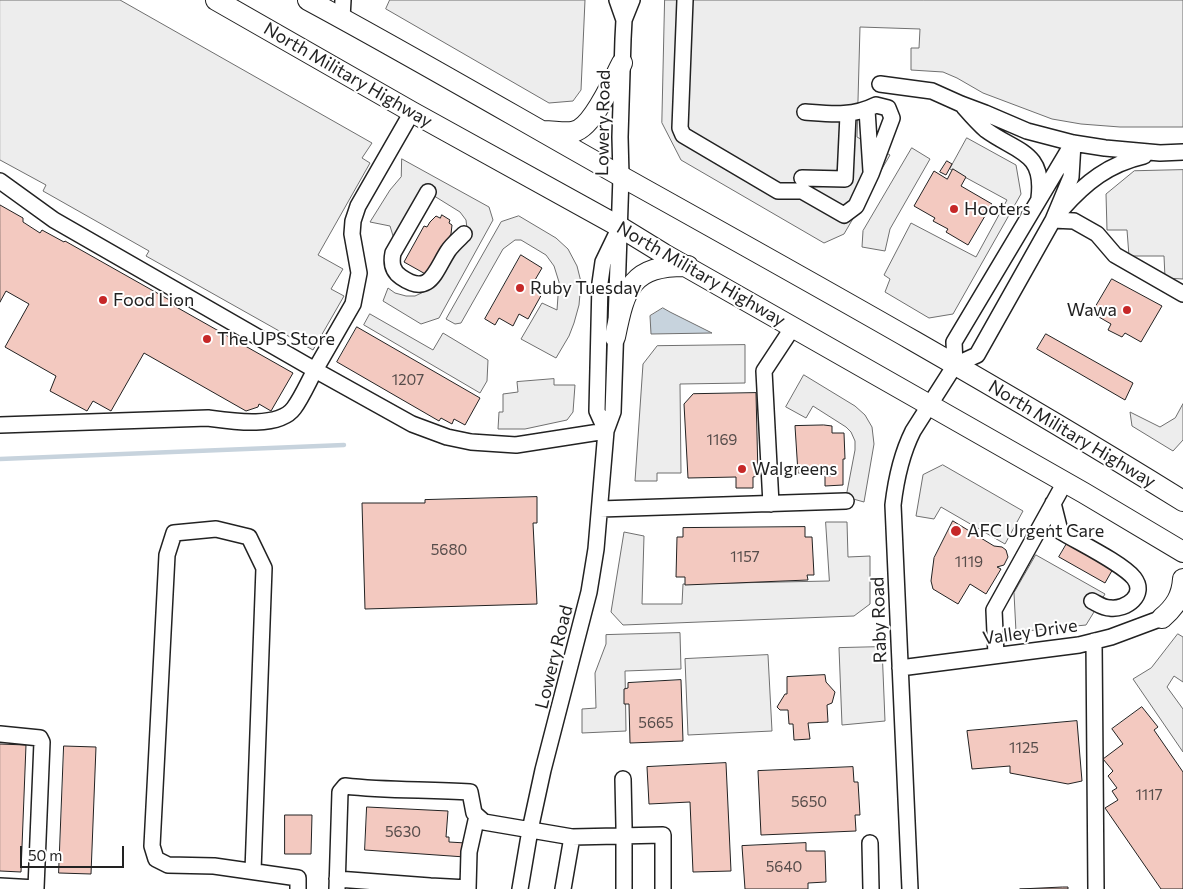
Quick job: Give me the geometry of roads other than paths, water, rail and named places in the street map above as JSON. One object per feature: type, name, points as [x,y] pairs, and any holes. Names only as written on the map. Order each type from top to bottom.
[{"type":"main road","name":"North Military Highway","points":[[216,0],[412,112],[620,227],[664,254],[1065,482],[1179,550]]},
{"type":"main road","name":"North Military Highway","points":[[308,0],[343,9],[540,130],[956,365],[1183,500]]},
{"type":"main road","points":[[540,130],[573,132],[584,127],[603,100],[622,63]]},
{"type":"main road","points":[[615,338],[620,309],[633,283],[640,275],[669,266],[688,266]]},
{"type":"main road","points":[[1162,618],[1172,610],[1178,599],[1183,578],[1179,550]]},
{"type":"main road","points":[[1162,618],[1183,612]]},
{"type":"street","name":"Lowery Road","points":[[617,0],[624,20]]},
{"type":"street","name":"Lowery Road","points":[[520,889],[543,770],[589,592],[596,549],[606,431],[613,412],[620,227],[622,63],[624,20],[632,0]]},
{"type":"street","points":[[684,0],[680,128],[684,135],[778,191],[802,191],[844,215],[856,206],[871,174],[892,118],[888,108],[876,105],[848,115],[805,112]]},
{"type":"street","points":[[880,84],[932,90],[1027,131],[1073,143],[1160,153],[1183,152]]},
{"type":"street","points":[[961,104],[986,130],[1020,149],[1030,159],[1038,170],[1041,183],[1038,202]]},
{"type":"street","points":[[866,110],[871,174]]},
{"type":"street","points":[[0,425],[208,418],[226,421],[278,420],[294,409],[353,304],[359,273],[352,234],[358,206],[412,112]]},
{"type":"street","points":[[802,178],[845,178],[848,115]]},
{"type":"street","points":[[1073,143],[1071,177],[1054,220],[976,355],[956,365],[954,342],[1073,143]]},
{"type":"street","points":[[1054,220],[1073,197],[1104,171],[1125,160],[1160,153]]},
{"type":"street","points":[[0,181],[54,220],[315,370],[428,431],[463,441],[516,446],[606,431]]},
{"type":"street","points":[[428,192],[393,253],[392,261],[396,272],[413,284],[423,285],[432,279],[449,250],[464,234]]},
{"type":"street","points":[[1054,220],[1074,222],[1097,234],[1115,255],[1183,294]]},
{"type":"street","name":"Lowery Road","points":[[606,431],[597,411],[600,283],[603,262],[620,227]]},
{"type":"street","points":[[771,504],[764,371],[793,327]]},
{"type":"street","name":"Raby Road","points":[[910,889],[893,505],[896,478],[908,441],[956,365]]},
{"type":"street","points":[[996,655],[994,610],[1065,482]]},
{"type":"street","points":[[600,510],[846,501]]},
{"type":"street","points":[[1053,503],[1060,531],[1122,567],[1136,580],[1138,592],[1133,602],[1112,609],[1092,600]]},
{"type":"street","points":[[253,871],[264,568],[249,537],[216,529],[174,533],[167,555],[152,846],[156,859],[168,865],[214,866],[298,878],[298,889]]},
{"type":"street","name":"Valley Drive","points":[[900,668],[1079,645],[1111,638],[1162,618]]},
{"type":"street","points":[[1094,641],[1096,889]]},
{"type":"street","points":[[0,734],[40,738],[42,742],[36,888],[0,886]]},
{"type":"street","points":[[622,779],[624,889]]},
{"type":"street","points":[[477,816],[469,852],[468,889],[337,884],[340,792],[346,786],[372,789],[432,789],[470,792],[474,813],[484,822],[572,837],[663,835],[663,889]]},
{"type":"street","points":[[563,889],[572,837]]},
{"type":"street","points":[[870,843],[871,889]]},
{"type":"waterway","points":[[0,459],[344,445]]},
{"type":"place","name":"Hooters","points":[[954,209]]},
{"type":"place","name":"Ruby Tuesday","points":[[520,288]]},
{"type":"place","name":"Food Lion","points":[[103,300]]},
{"type":"place","name":"Wawa","points":[[1127,310]]},
{"type":"place","name":"The UPS Store","points":[[207,339]]},
{"type":"place","name":"Walgreens","points":[[742,469]]},
{"type":"place","name":"AFC Urgent Care","points":[[956,531]]}]
